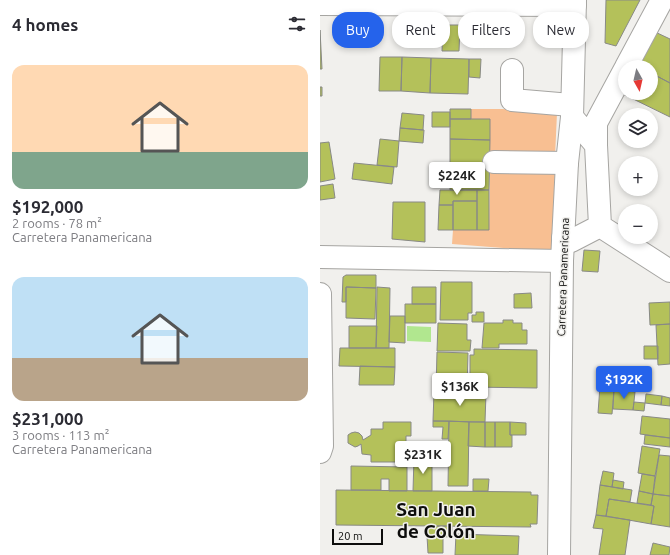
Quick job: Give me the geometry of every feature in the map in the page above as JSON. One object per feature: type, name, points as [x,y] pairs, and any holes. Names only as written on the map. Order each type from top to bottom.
[{"type":"street","points":[[320,4],[575,2]]},
{"type":"street","name":"Carretera Panamericana","points":[[559,555],[562,261],[571,111],[575,2]]},
{"type":"street","points":[[630,60],[662,14]]},
{"type":"street","points":[[512,70],[512,100],[571,111],[596,145]]},
{"type":"street","points":[[600,226],[596,123],[618,81]]},
{"type":"street","points":[[494,162],[567,164]]},
{"type":"street","points":[[564,238],[571,240],[600,226]]},
{"type":"street","points":[[600,226],[670,271]]},
{"type":"street","points":[[320,257],[562,261]]},
{"type":"street","points":[[320,294],[322,446],[320,452]]},
{"type":"shaded area","points":[[471,109],[502,109],[557,113],[555,157],[490,155],[471,119]]},
{"type":"shaded area","points":[[490,170],[555,170],[553,252],[452,244],[453,230],[489,230]]},
{"type":"shaded area","points":[[407,326],[431,327],[431,342],[407,341]]},
{"type":"building","points":[[606,0],[640,0],[616,46],[605,43]]},
{"type":"building","points":[[480,9],[501,9],[501,12],[480,12]]},
{"type":"building","points":[[420,11],[439,11],[439,12]]},
{"type":"building","points":[[450,25],[458,25],[459,51],[442,51],[442,48],[450,48]]},
{"type":"building","points":[[320,30],[322,69],[320,69]]},
{"type":"building","points":[[653,31],[670,39],[670,83],[658,77],[658,60],[641,60]]},
{"type":"building","points":[[380,57],[402,57],[401,91],[379,91]]},
{"type":"building","points":[[402,57],[431,58],[430,93],[401,91]]},
{"type":"building","points":[[431,58],[469,59],[468,94],[430,93]]},
{"type":"building","points":[[469,59],[481,59],[480,78],[469,77]]},
{"type":"building","points":[[658,77],[670,83],[670,117],[658,111],[658,108],[652,108],[635,100],[658,100]]},
{"type":"building","points":[[320,87],[322,87],[322,96],[320,96]]},
{"type":"building","points":[[450,109],[471,109],[471,119],[450,119]]},
{"type":"building","points":[[432,112],[450,112],[450,127],[432,127]]},
{"type":"building","points":[[402,113],[424,115],[423,130],[400,128]]},
{"type":"building","points":[[450,119],[490,119],[490,140],[450,139]]},
{"type":"building","points":[[400,128],[424,130],[423,143],[399,141]]},
{"type":"building","points":[[380,139],[399,141],[397,167],[377,165]]},
{"type":"building","points":[[450,139],[490,140],[489,190],[450,190]]},
{"type":"building","points":[[329,142],[335,179],[320,182],[320,143]]},
{"type":"building","points":[[354,163],[394,167],[392,184],[352,179]]},
{"type":"building","points":[[333,184],[335,198],[320,200],[320,186]]},
{"type":"building","points":[[440,190],[477,190],[477,201],[453,201],[453,205],[439,205]]},
{"type":"building","points":[[477,190],[489,190],[489,230],[477,230]]},
{"type":"building","points":[[453,201],[477,201],[477,230],[453,230]]},
{"type":"building","points":[[393,202],[425,202],[425,242],[392,239]]},
{"type":"building","points":[[439,205],[453,205],[453,230],[438,230]]},
{"type":"building","points":[[584,250],[600,251],[598,272],[582,271]]},
{"type":"building","points":[[346,275],[376,275],[376,288],[346,287],[346,302],[342,302],[343,277]]},
{"type":"building","points":[[441,282],[472,282],[472,313],[468,313],[468,320],[440,320]]},
{"type":"building","points":[[346,287],[376,288],[375,319],[346,318]]},
{"type":"building","points":[[377,287],[390,288],[389,348],[376,348]]},
{"type":"building","points":[[412,287],[436,287],[436,304],[412,304]]},
{"type":"building","points":[[531,293],[532,308],[514,308],[514,294]]},
{"type":"building","points":[[670,302],[670,324],[650,325],[649,303]]},
{"type":"building","points":[[405,304],[436,304],[436,323],[405,323]]},
{"type":"building","points":[[476,312],[484,312],[484,322],[472,322],[472,315],[476,315]]},
{"type":"building","points":[[390,316],[405,316],[405,343],[389,342]]},
{"type":"building","points":[[503,320],[513,320],[513,323],[522,323],[522,330],[527,330],[527,344],[499,344],[499,348],[482,348],[484,323],[503,323]]},
{"type":"building","points":[[438,323],[467,324],[467,340],[471,340],[470,351],[437,351]]},
{"type":"building","points":[[670,324],[670,364],[658,365],[656,325]]},
{"type":"building","points":[[349,326],[377,326],[376,348],[349,348]]},
{"type":"building","points":[[644,346],[658,346],[658,359],[644,359]]},
{"type":"building","points":[[340,348],[395,348],[395,367],[339,366]]},
{"type":"building","points":[[474,349],[537,350],[537,388],[470,387],[470,355],[474,355]]},
{"type":"building","points":[[437,352],[468,353],[467,390],[436,390]]},
{"type":"building","points":[[360,366],[395,367],[394,385],[359,385]]},
{"type":"building","points":[[600,386],[614,389],[612,414],[598,413]]},
{"type":"building","points":[[614,389],[635,392],[633,410],[613,409]]},
{"type":"building","points":[[434,392],[486,393],[485,422],[433,421]]},
{"type":"building","points":[[646,394],[662,396],[661,405],[645,403]]},
{"type":"building","points":[[662,396],[670,398],[670,406],[661,405]]},
{"type":"building","points":[[634,402],[645,403],[644,411],[633,410]]},
{"type":"building","points":[[642,416],[670,419],[670,438],[640,434]]},
{"type":"building","points":[[433,421],[449,421],[448,439],[442,439],[443,427],[433,427]]},
{"type":"building","points":[[449,421],[469,422],[468,486],[448,486]]},
{"type":"building","points":[[383,422],[411,422],[411,436],[406,436],[406,462],[371,462],[371,455],[362,454],[361,444],[355,447],[348,443],[348,435],[351,433],[359,433],[363,440],[371,435],[371,429],[383,429]]},
{"type":"building","points":[[469,422],[485,422],[485,447],[468,446]]},
{"type":"building","points":[[485,422],[495,422],[495,447],[485,447]]},
{"type":"building","points":[[495,422],[510,422],[512,447],[495,447]]},
{"type":"building","points":[[510,422],[526,423],[526,435],[510,435]]},
{"type":"building","points":[[645,435],[670,438],[670,447],[644,444]]},
{"type":"building","points":[[642,446],[660,449],[655,476],[638,473]]},
{"type":"building","points":[[408,450],[419,450],[419,457],[407,457]]},
{"type":"building","points":[[659,455],[670,456],[670,496],[653,494]]},
{"type":"building","points":[[414,458],[432,459],[432,491],[413,491]]},
{"type":"building","points":[[351,466],[407,467],[407,491],[389,491],[389,479],[381,479],[381,490],[351,490]]},
{"type":"building","points":[[603,471],[614,473],[612,487],[600,485]]},
{"type":"building","points":[[642,474],[655,476],[653,494],[639,491]]},
{"type":"building","points":[[473,479],[489,479],[488,491],[473,491]]},
{"type":"building","points":[[613,480],[624,482],[623,489],[612,487]]},
{"type":"building","points":[[600,485],[632,490],[630,502],[609,499],[606,516],[596,515]]},
{"type":"building","points":[[336,490],[531,492],[531,495],[538,495],[537,524],[530,524],[531,527],[336,525]]},
{"type":"building","points":[[639,491],[653,494],[651,505],[637,503]]},
{"type":"building","points":[[653,494],[670,496],[670,527],[651,524],[654,506],[651,505]]},
{"type":"building","points":[[609,499],[654,506],[651,524],[606,516]]},
{"type":"building","points":[[596,515],[630,520],[625,555],[599,555],[603,529],[593,528]]},
{"type":"building","points":[[428,526],[452,526],[452,537],[427,536]]},
{"type":"building","points":[[456,534],[519,536],[518,555],[455,555]]},
{"type":"building","points":[[427,536],[443,536],[443,553],[428,553]]},
{"type":"building","points":[[653,543],[670,547],[669,555],[650,555]]},
{"type":"district","name":"San Juan de Colón","points":[[436,520]]}]
